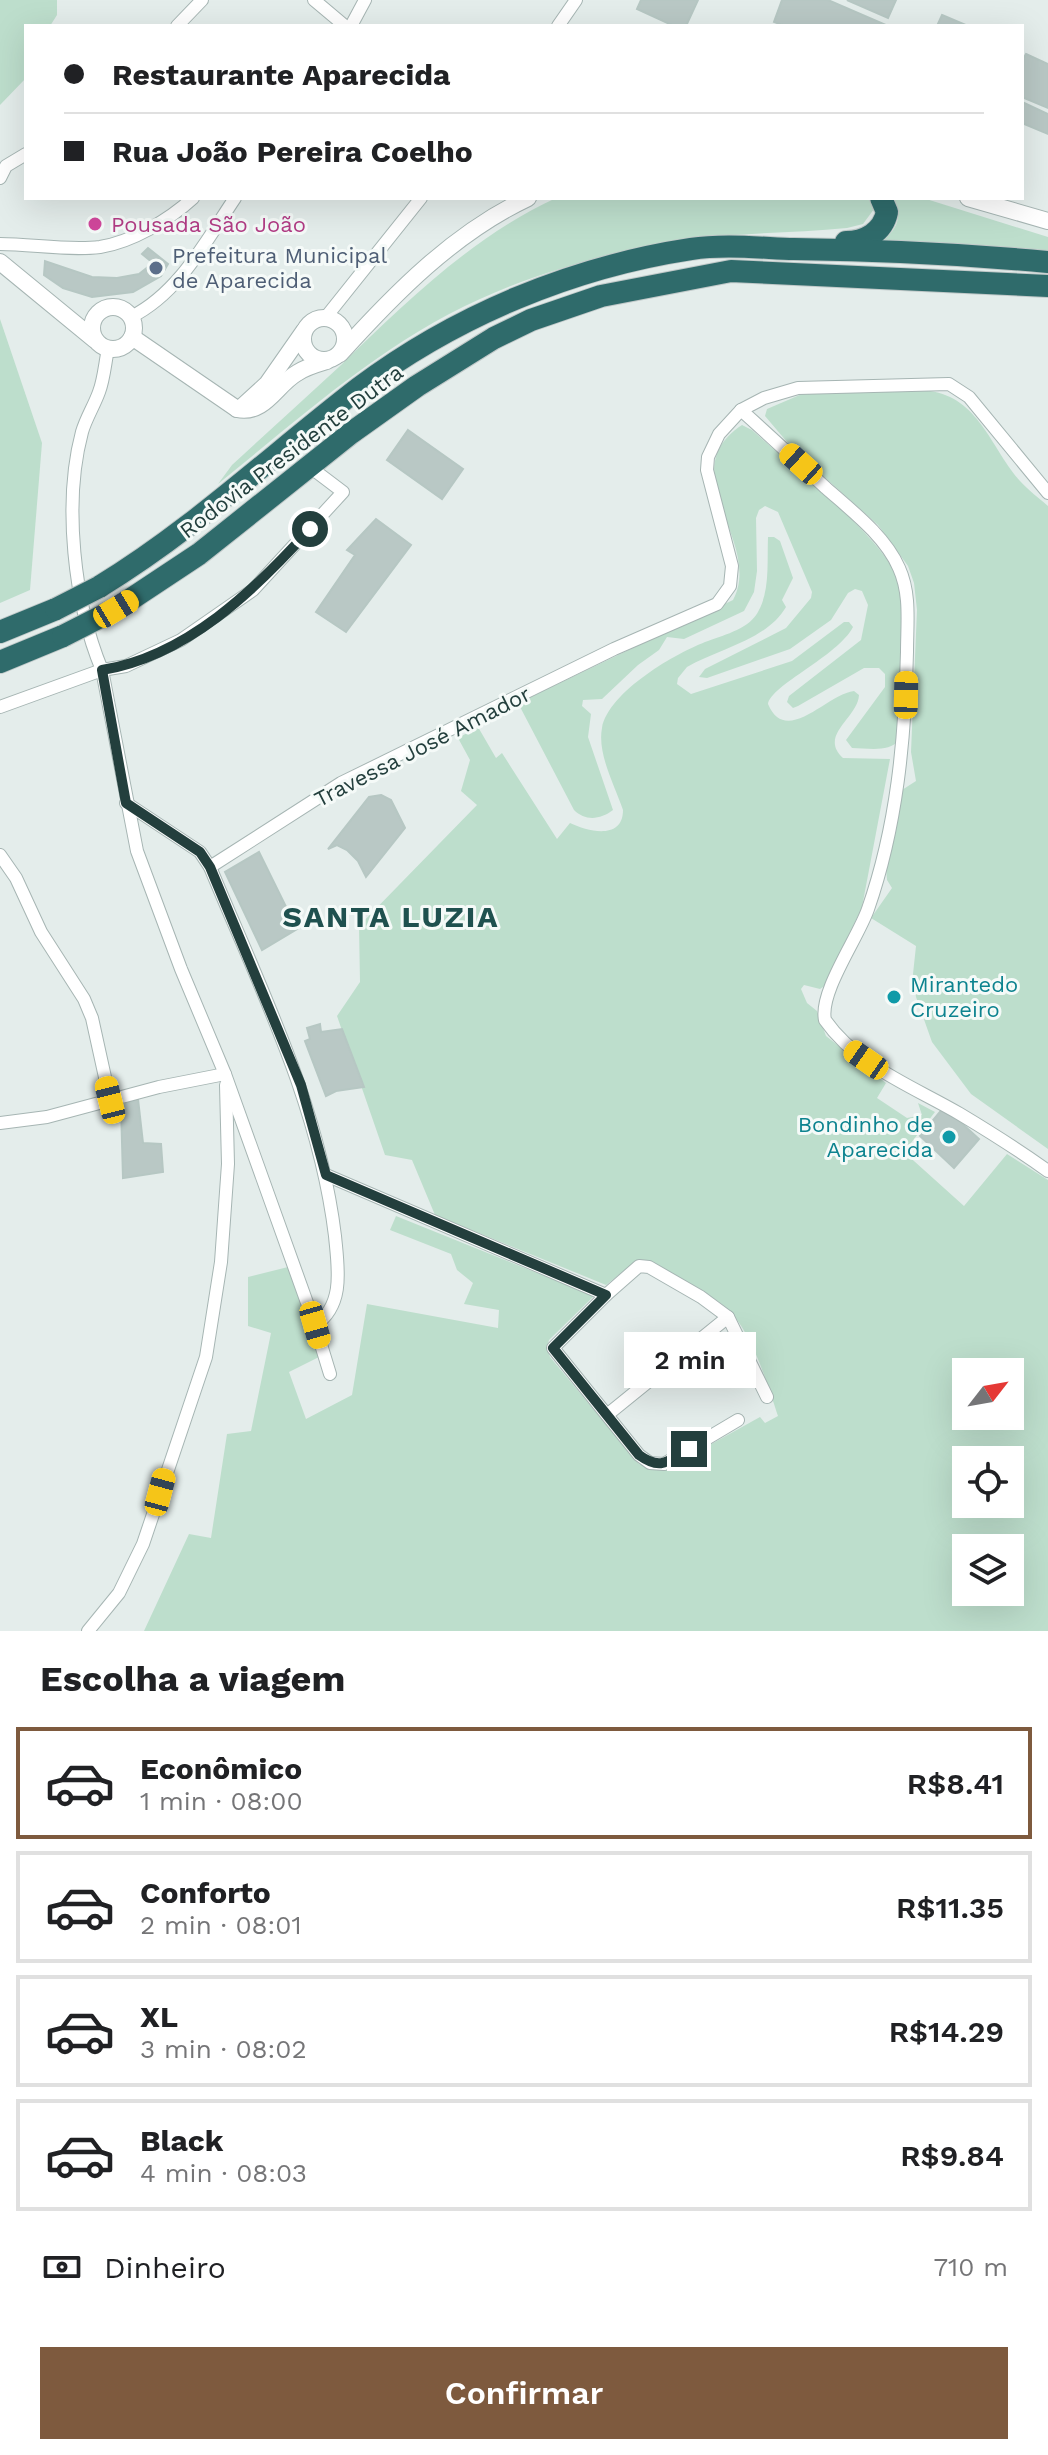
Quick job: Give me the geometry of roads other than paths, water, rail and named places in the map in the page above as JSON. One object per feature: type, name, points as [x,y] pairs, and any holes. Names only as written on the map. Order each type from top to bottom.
[{"type":"highway","points":[[754,248],[809,240],[854,242],[867,238],[885,220],[887,212],[882,200]]},
{"type":"highway","name":"Rodovia Presidente Dutra","points":[[0,632],[99,587],[177,536],[361,387],[464,321],[544,287],[617,265],[694,248],[911,250],[1048,262]]},
{"type":"highway","name":"Rodovia Presidente Dutra","points":[[0,662],[63,636],[116,609],[199,554],[417,386],[494,338],[531,320],[601,296],[731,271],[1048,286]]},
{"type":"street","points":[[179,24],[202,0]]},
{"type":"street","points":[[314,0],[345,24]]},
{"type":"street","points":[[349,24],[365,0]]},
{"type":"street","points":[[559,24],[576,0]]},
{"type":"street","points":[[0,178],[6,166],[24,155]]},
{"type":"street","points":[[0,244],[110,245],[157,224],[190,200]]},
{"type":"street","points":[[131,317],[157,300],[172,285],[196,257],[234,200]]},
{"type":"street","points":[[329,318],[419,200]]},
{"type":"street","points":[[132,337],[237,409],[245,411],[261,405],[297,373],[335,357],[380,310],[454,244],[525,200]]},
{"type":"street","points":[[975,200],[1048,221]]},
{"type":"street","points":[[0,262],[102,345],[123,347],[132,337],[135,327],[131,317],[122,309],[57,306]]},
{"type":"street","points":[[108,307],[95,318],[92,332],[102,345],[100,390],[86,422],[78,459],[74,532],[77,576],[91,643],[102,670],[137,851],[225,1074],[330,1374]]},
{"type":"street","points":[[237,409],[249,403],[267,384],[317,318],[359,320],[380,310]]},
{"type":"street","points":[[329,318],[339,323],[346,338],[335,357]]},
{"type":"street","points":[[305,330],[303,344],[311,356],[335,357]]},
{"type":"street","points":[[1048,493],[969,397],[949,384],[798,388],[764,398],[741,410],[877,536],[899,567],[905,584],[908,606],[906,695],[898,780],[875,888],[865,918],[824,1003],[825,1020],[852,1049],[881,1070],[963,1116],[1048,1171]]},
{"type":"street","name":"Travessa José Amador","points":[[210,867],[341,783],[614,649],[717,604],[730,586],[732,566],[707,470],[708,457],[719,434],[741,410]]},
{"type":"street","points":[[0,707],[102,670],[126,666],[162,651],[253,590],[343,492],[310,467]]},
{"type":"street","points":[[126,803],[200,852],[210,867],[301,1085],[326,1175],[338,1282],[330,1313],[315,1325]]},
{"type":"street","points":[[0,855],[16,878],[41,932],[84,999],[92,1018],[110,1100]]},
{"type":"street","points":[[0,1123],[47,1117],[225,1074]]},
{"type":"street","points":[[88,1631],[119,1593],[143,1544],[206,1357],[221,1262],[228,1164],[225,1074]]},
{"type":"street","points":[[228,1164],[253,1152]]},
{"type":"street","points":[[326,1175],[606,1295]]},
{"type":"street","points":[[738,1420],[664,1464],[650,1463],[639,1455],[553,1348],[639,1266],[649,1267],[701,1297],[728,1317],[767,1397]]},
{"type":"street","points":[[607,1415],[728,1317]]},
{"type":"place","name":"Pousada São João","points":[[95,224]]},
{"type":"place","name":"Prefeitura Municipal de Aparecida","points":[[156,268]]},
{"type":"place","name":"Mirantedo Cruzeiro","points":[[894,997]]},
{"type":"place","name":"Bondinho de Aparecida","points":[[949,1137]]},
{"type":"district","name":"SANTA LUZIA","points":[[391,917]]}]
